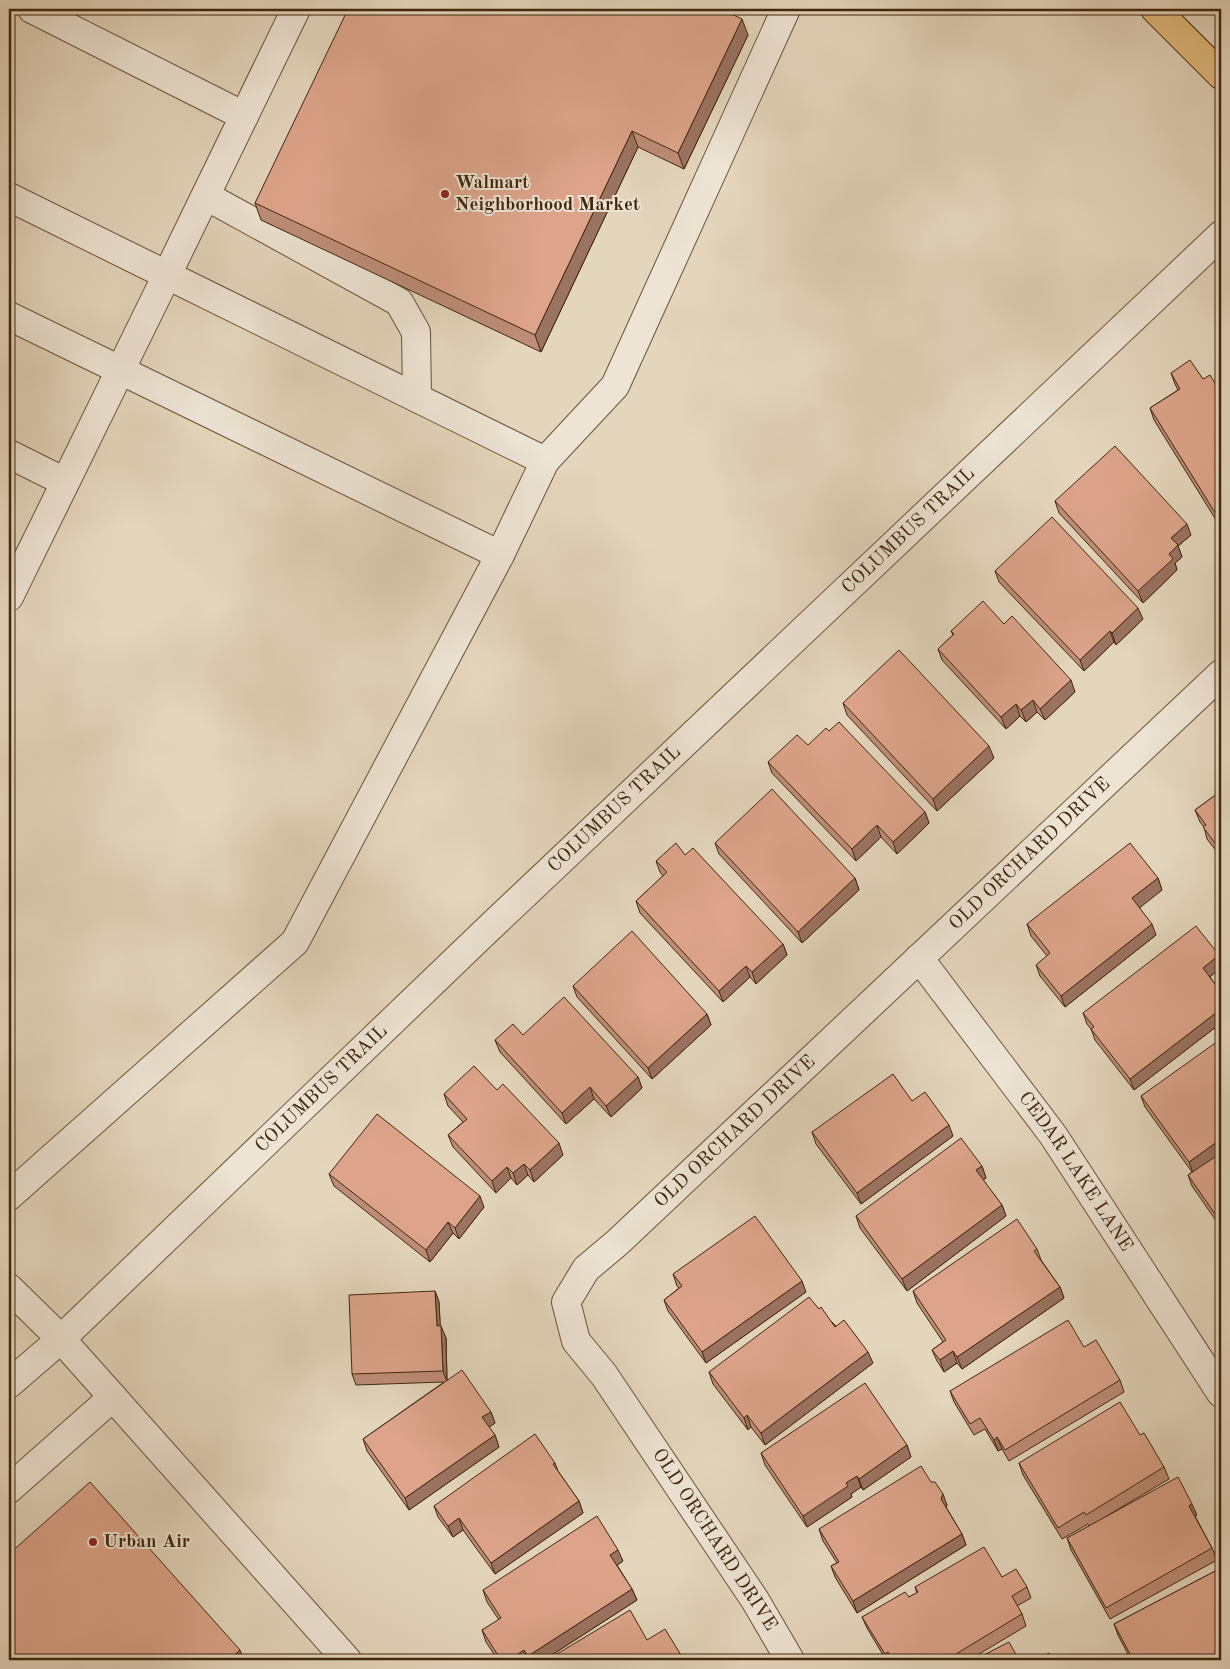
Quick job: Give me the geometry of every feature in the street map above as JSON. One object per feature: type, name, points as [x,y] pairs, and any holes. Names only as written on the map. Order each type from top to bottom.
[{"type":"main road","points":[[1155,9],[1221,75]]},
{"type":"street","points":[[32,9],[244,116]]},
{"type":"street","points":[[12,584],[120,371],[296,9]]},
{"type":"street","points":[[9,1196],[295,942],[500,555],[544,461],[615,386],[786,9]]},
{"type":"street","points":[[206,196],[399,302],[416,332],[417,398]]},
{"type":"street","points":[[9,197],[544,461]]},
{"type":"street","name":"COLUMBUS TRAIL","points":[[9,1384],[61,1339],[486,931],[1221,235]]},
{"type":"street","points":[[9,316],[500,555]]},
{"type":"street","points":[[9,454],[65,482]]},
{"type":"street","name":"OLD ORCHARD DRIVE","points":[[790,1660],[755,1600],[604,1375],[576,1341],[566,1302],[586,1269],[618,1242],[1221,674]]},
{"type":"street","name":"CEDAR LAKE LANE","points":[[919,958],[1053,1134],[1221,1393]]},
{"type":"street","points":[[9,1288],[61,1339],[347,1660]]},
{"type":"street","points":[[9,1489],[113,1397]]},
{"type":"building","name":"Walmart Neighborhood Market","points":[[348,9],[721,9],[742,19],[678,153],[632,131],[535,335],[255,203]]},
{"type":"building","points":[[1190,360],[1203,379],[1210,375],[1221,393],[1221,517],[1219,519],[1150,408],[1180,389],[1171,373]]},
{"type":"building","points":[[1115,446],[1187,524],[1171,538],[1178,545],[1169,554],[1173,559],[1138,591],[1055,501]]},
{"type":"building","points":[[1052,517],[1138,608],[1112,633],[1110,631],[1080,660],[995,571]]},
{"type":"building","points":[[983,601],[1004,624],[1012,616],[1071,680],[1040,709],[1033,700],[1021,710],[1016,704],[1001,717],[938,649],[954,634],[951,631]]},
{"type":"building","points":[[899,650],[989,746],[933,799],[843,703]]},
{"type":"building","points":[[839,722],[925,812],[893,842],[877,825],[852,849],[768,762],[797,735],[808,745],[826,728],[829,731]]},
{"type":"building","points":[[772,789],[855,878],[798,932],[715,843]]},
{"type":"building","points":[[1221,791],[1221,851],[1203,827],[1206,825],[1195,810]]},
{"type":"building","points":[[676,843],[685,855],[693,848],[783,944],[752,972],[746,966],[719,991],[636,901],[667,872],[656,861]]},
{"type":"building","points":[[1130,843],[1158,878],[1132,898],[1152,924],[1061,996],[1036,965],[1050,953],[1027,924]]},
{"type":"building","points":[[1196,926],[1219,955],[1203,968],[1221,992],[1221,1009],[1130,1079],[1091,1029],[1094,1027],[1083,1013]]},
{"type":"building","points":[[632,931],[707,1014],[648,1068],[573,986]]},
{"type":"building","points":[[564,997],[638,1077],[606,1106],[590,1087],[562,1113],[495,1040],[513,1024],[523,1035]]},
{"type":"building","points":[[1218,1041],[1221,1045],[1221,1139],[1189,1162],[1141,1096]]},
{"type":"building","points":[[474,1066],[497,1090],[503,1084],[559,1143],[530,1170],[524,1164],[513,1173],[507,1167],[492,1181],[448,1135],[467,1119],[444,1094]]},
{"type":"building","points":[[893,1074],[912,1101],[925,1092],[949,1125],[857,1193],[812,1132]]},
{"type":"building","points":[[377,1114],[480,1196],[455,1228],[448,1222],[426,1250],[329,1174]]},
{"type":"building","points":[[961,1138],[982,1166],[976,1170],[1002,1205],[902,1279],[856,1216]]},
{"type":"building","points":[[1221,1153],[1221,1211],[1215,1214],[1188,1175]]},
{"type":"building","points":[[755,1216],[802,1281],[702,1352],[664,1300],[682,1286],[673,1274]]},
{"type":"building","points":[[1017,1219],[1037,1249],[1034,1251],[1060,1287],[957,1357],[953,1351],[940,1360],[932,1350],[946,1340],[913,1291]]},
{"type":"building","points":[[435,1291],[437,1326],[441,1326],[443,1371],[352,1374],[349,1295]]},
{"type":"building","points":[[809,1297],[819,1309],[821,1307],[835,1327],[844,1320],[868,1352],[761,1433],[747,1415],[744,1418],[709,1372]]},
{"type":"building","points":[[1068,1320],[1084,1347],[1096,1340],[1120,1380],[1005,1450],[997,1437],[994,1440],[980,1418],[970,1424],[950,1391]]},
{"type":"building","points":[[462,1370],[491,1412],[482,1417],[495,1435],[405,1498],[363,1439]]},
{"type":"building","points":[[865,1383],[907,1445],[859,1479],[857,1476],[846,1483],[848,1486],[803,1516],[761,1453]]},
{"type":"building","points":[[1120,1402],[1140,1435],[1144,1433],[1164,1467],[1086,1515],[1084,1512],[1058,1528],[1019,1463]]},
{"type":"building","points":[[535,1434],[579,1501],[491,1563],[459,1518],[448,1526],[434,1506]]},
{"type":"building","points":[[921,1466],[931,1482],[935,1482],[943,1494],[941,1499],[962,1534],[853,1601],[831,1566],[839,1562],[819,1529]]},
{"type":"building","points":[[1178,1477],[1192,1504],[1189,1506],[1212,1548],[1106,1608],[1067,1538]]},
{"type":"building","name":"Urban Air","points":[[90,1482],[240,1650],[229,1660],[9,1660],[9,1554]]},
{"type":"building","points":[[597,1516],[618,1550],[610,1555],[632,1589],[528,1656],[524,1650],[509,1660],[501,1660],[482,1630],[501,1618],[483,1590]]},
{"type":"building","points":[[984,1547],[1002,1577],[1016,1569],[1027,1587],[1012,1596],[1022,1614],[946,1660],[893,1660],[888,1652],[885,1654],[862,1617],[905,1592],[909,1597],[918,1592],[915,1587]]},
{"type":"building","points":[[1221,1568],[1221,1658],[1217,1660],[1133,1660],[1114,1624]]},
{"type":"building","points":[[630,1610],[647,1640],[665,1629],[684,1660],[547,1660]]},
{"type":"building","points":[[1009,1642],[1019,1660],[974,1660]]},
{"type":"building","points":[[1049,1653],[1052,1660],[1036,1660]]},
{"type":"place","name":"Walmart Neighborhood Market","points":[[445,194]]},
{"type":"place","name":"Urban Air","points":[[93,1542]]}]
